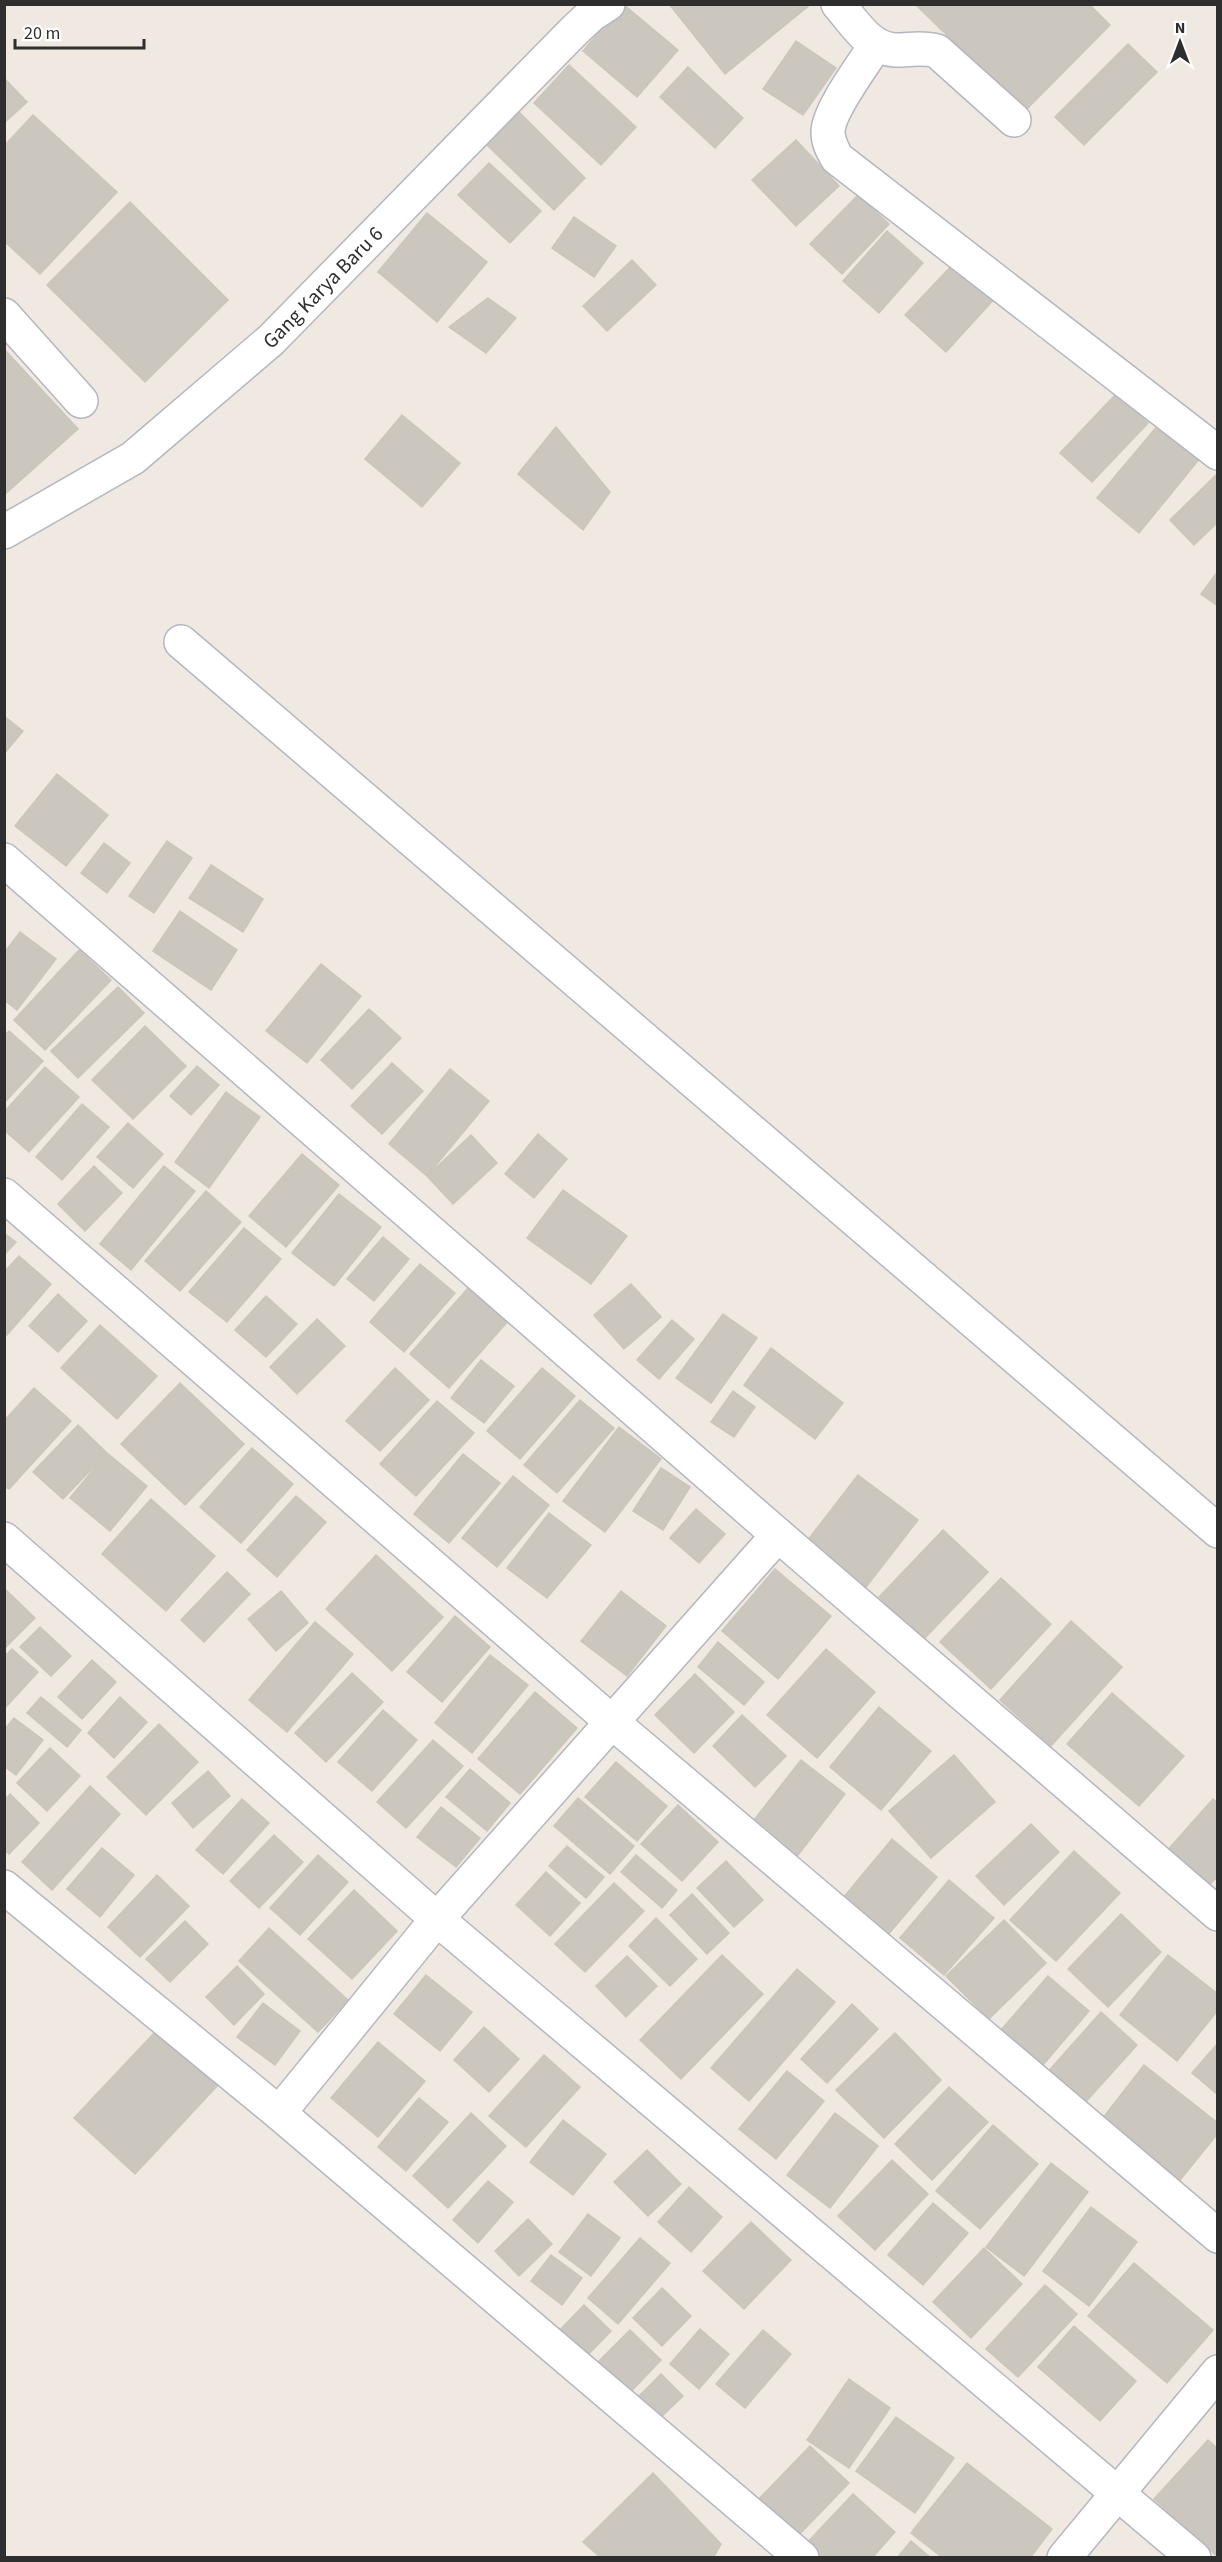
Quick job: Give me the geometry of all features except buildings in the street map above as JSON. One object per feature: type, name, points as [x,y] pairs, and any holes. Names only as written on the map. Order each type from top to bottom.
[{"type":"street","name":"Gang Karya Baru 6","points":[[4,532],[133,458],[271,340],[579,26],[608,4]]},
{"type":"street","points":[[838,4],[875,46],[892,50],[937,51],[1014,120]]},
{"type":"street","points":[[875,46],[832,114],[828,130],[830,145],[837,158],[1218,453]]},
{"type":"street","points":[[4,315],[81,401]]},
{"type":"street","points":[[181,642],[1218,1531]]},
{"type":"street","points":[[4,860],[778,1535],[1218,1914]]},
{"type":"street","points":[[4,1195],[612,1722],[1218,2236]]},
{"type":"street","points":[[279,2114],[437,1919],[778,1535]]},
{"type":"street","points":[[4,1539],[437,1919],[1194,2558]]},
{"type":"street","points":[[4,1887],[279,2114],[802,2558]]},
{"type":"street","points":[[1064,2558],[1218,2372]]}]
